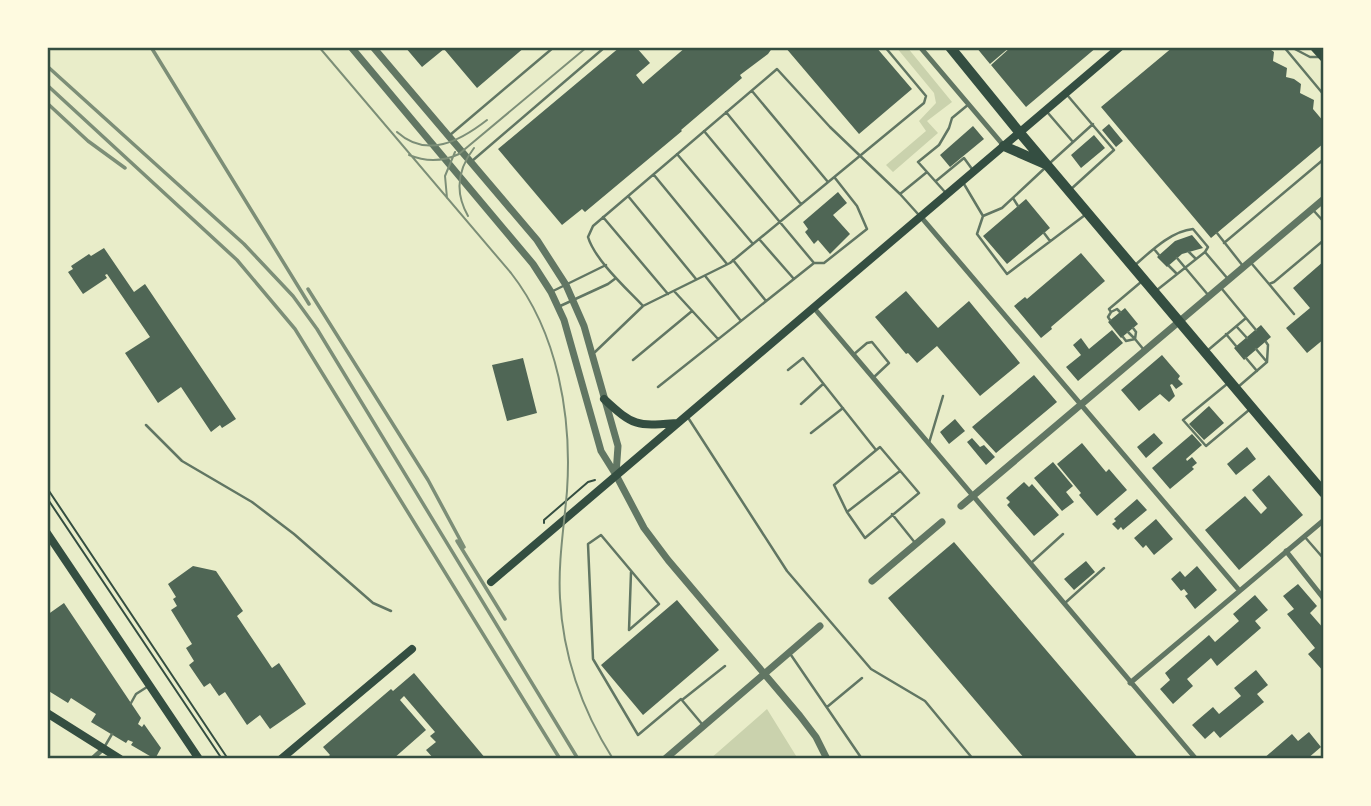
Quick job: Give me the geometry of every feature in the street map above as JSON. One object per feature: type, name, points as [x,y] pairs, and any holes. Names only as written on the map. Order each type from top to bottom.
[{"type":"highway","points":[[950,47],[1324,493]]},
{"type":"highway","points":[[1315,47],[1323,57]]},
{"type":"highway","points":[[1004,146],[1047,165]]},
{"type":"main road","points":[[491,582],[1120,47]]},
{"type":"main road","points":[[604,399],[624,417],[640,425],[677,423]]},
{"type":"main road","points":[[47,533],[199,759]]},
{"type":"main road","points":[[281,759],[412,649]]},
{"type":"main road","points":[[47,713],[120,759]]},
{"type":"street","points":[[351,47],[518,244],[551,292],[574,350],[601,452],[637,517],[651,539],[816,737],[827,759]]},
{"type":"street","points":[[373,47],[537,240],[566,285],[592,355],[618,446],[616,475]]},
{"type":"street","points":[[920,47],[1004,146]]},
{"type":"street","points":[[409,116],[422,104]]},
{"type":"street","points":[[961,506],[1324,199]]},
{"type":"street","points":[[921,217],[1239,590]]},
{"type":"street","points":[[814,309],[1196,759]]},
{"type":"street","points":[[1130,683],[1324,520]]},
{"type":"street","points":[[872,582],[942,522]]},
{"type":"street","points":[[1286,551],[1324,599]]},
{"type":"street","points":[[665,759],[820,626]]},
{"type":"street","points":[[92,759],[104,748]]},
{"type":"lane","points":[[449,136],[554,47]]},
{"type":"lane","points":[[471,162],[605,47]]},
{"type":"lane","points":[[592,355],[643,306],[733,260],[926,99],[885,47]]},
{"type":"lane","points":[[1284,47],[1324,95]]},
{"type":"lane","points":[[1291,47],[1310,57],[1323,57]]},
{"type":"lane","points":[[643,306],[591,246],[588,237],[590,229],[773,70],[781,71],[830,127],[921,217]]},
{"type":"lane","points":[[752,91],[828,182]]},
{"type":"lane","points":[[1065,94],[1114,150],[1069,191]]},
{"type":"lane","points":[[947,195],[918,162],[939,145],[949,128],[951,118],[969,104]]},
{"type":"lane","points":[[1046,110],[1073,142]]},
{"type":"lane","points":[[726,112],[801,204]]},
{"type":"lane","points":[[1087,213],[1007,274],[977,234],[983,216],[1002,208],[1093,124]]},
{"type":"lane","points":[[704,131],[814,263]]},
{"type":"lane","points":[[677,154],[753,244]]},
{"type":"lane","points":[[936,182],[964,158],[974,172]]},
{"type":"lane","points":[[1224,243],[1324,159]]},
{"type":"lane","points":[[900,194],[927,172]]},
{"type":"lane","points":[[654,174],[727,264]]},
{"type":"lane","points":[[658,387],[814,263],[824,263],[867,229],[857,206],[834,177]]},
{"type":"lane","points":[[962,181],[983,216]]},
{"type":"lane","points":[[628,195],[696,279]]},
{"type":"lane","points":[[1013,198],[1018,206]]},
{"type":"lane","points":[[1312,209],[1324,222]]},
{"type":"lane","points":[[603,217],[668,294]]},
{"type":"lane","points":[[1133,267],[1164,242],[1185,230],[1193,229],[1208,247],[1205,252],[1154,292]]},
{"type":"lane","points":[[1044,233],[1050,241]]},
{"type":"lane","points":[[1216,233],[1269,284],[1294,314]]},
{"type":"lane","points":[[1176,235],[1179,239]]},
{"type":"lane","points":[[759,239],[794,279]]},
{"type":"lane","points":[[1269,284],[1324,240]]},
{"type":"lane","points":[[1164,242],[1168,247]]},
{"type":"lane","points":[[1154,249],[1159,255]]},
{"type":"lane","points":[[1189,252],[1196,259]]},
{"type":"lane","points":[[1205,252],[1229,279]]},
{"type":"lane","points":[[1177,258],[1209,296]]},
{"type":"lane","points":[[733,260],[766,301]]},
{"type":"lane","points":[[551,292],[606,265]]},
{"type":"lane","points":[[1169,265],[1176,274]]},
{"type":"lane","points":[[705,275],[741,321]]},
{"type":"lane","points":[[558,307],[616,278]]},
{"type":"lane","points":[[1110,320],[1109,309],[1144,279]]},
{"type":"lane","points":[[1220,287],[1256,330]]},
{"type":"lane","points":[[674,290],[718,339]]},
{"type":"lane","points":[[1111,312],[1117,309],[1120,312]]},
{"type":"lane","points":[[633,360],[692,311]]},
{"type":"lane","points":[[1111,312],[1115,316]]},
{"type":"lane","points":[[1205,353],[1246,317]]},
{"type":"lane","points":[[1236,326],[1247,338]]},
{"type":"lane","points":[[1133,328],[1136,332],[1135,339]]},
{"type":"lane","points":[[1128,332],[1144,350]]},
{"type":"lane","points":[[1226,334],[1236,346]]},
{"type":"lane","points":[[1123,337],[1126,341],[1135,339]]},
{"type":"lane","points":[[853,355],[872,342],[884,353],[889,363],[873,378]]},
{"type":"lane","points":[[1266,342],[1268,362]]},
{"type":"lane","points":[[1256,349],[1268,362]]},
{"type":"lane","points":[[788,370],[803,358],[876,450]]},
{"type":"lane","points":[[1246,358],[1257,371]]},
{"type":"lane","points":[[1252,408],[1206,446],[1183,420],[1202,404],[1268,362]]},
{"type":"lane","points":[[801,404],[823,384]]},
{"type":"lane","points":[[929,443],[943,396]]},
{"type":"lane","points":[[1202,404],[1206,409]]},
{"type":"lane","points":[[811,433],[843,408]]},
{"type":"lane","points":[[1194,411],[1198,416]]},
{"type":"lane","points":[[687,415],[787,571],[871,669],[925,701],[973,759]]},
{"type":"lane","points":[[146,425],[182,461],[259,508],[294,534],[373,603],[391,611]]},
{"type":"lane","points":[[1220,426],[1224,430]]},
{"type":"lane","points":[[1213,432],[1217,437]]},
{"type":"lane","points":[[880,447],[900,471],[919,493],[865,537],[847,512],[834,485],[880,447]]},
{"type":"lane","points":[[847,512],[900,471]]},
{"type":"lane","points":[[892,514],[916,544]]},
{"type":"lane","points":[[1031,563],[1063,534]]},
{"type":"lane","points":[[631,572],[629,630],[659,604],[601,535],[588,544],[593,659],[638,736],[724,666]]},
{"type":"lane","points":[[1304,536],[1323,556]]},
{"type":"lane","points":[[1065,603],[1104,568]]},
{"type":"lane","points":[[790,652],[862,759]]},
{"type":"lane","points":[[827,707],[862,678]]},
{"type":"lane","points":[[131,703],[136,694],[150,685]]},
{"type":"lane","points":[[682,700],[704,726]]},
{"type":"lane","points":[[104,748],[112,734]]},
{"type":"path","points":[[544,520],[589,482]]},
{"type":"path","points":[[47,488],[228,759]]},
{"type":"path","points":[[47,498],[222,759]]},
{"type":"green space","points":[[896,47],[907,47],[952,102],[927,121],[938,133],[893,172],[886,165],[926,131],[919,121],[936,103],[934,93]]},
{"type":"green space","points":[[767,709],[798,759],[710,759]]},
{"type":"building","points":[[405,47],[525,47],[477,88],[444,49],[422,67]]},
{"type":"building","points":[[620,47],[636,47],[650,63],[636,75],[643,84],[686,47],[773,47],[682,131],[585,212],[582,209],[562,225],[498,149]]},
{"type":"building","points":[[785,47],[876,47],[912,89],[859,134]]},
{"type":"building","points":[[976,47],[1010,47],[990,64]]},
{"type":"building","points":[[1011,47],[1097,47],[1026,107],[991,65]]},
{"type":"building","points":[[1173,47],[1267,47],[1274,52],[1273,61],[1287,68],[1286,77],[1301,84],[1300,93],[1314,100],[1313,109],[1324,122],[1324,143],[1211,238],[1101,107]]},
{"type":"building","points":[[1109,124],[1123,141],[1116,147],[1102,130]]},
{"type":"building","points":[[973,126],[984,139],[950,167],[940,155]]},
{"type":"building","points":[[1094,135],[1105,148],[1081,168],[1071,155]]},
{"type":"building","points":[[838,192],[847,203],[833,215],[850,234],[830,254],[818,240],[814,244],[805,232],[808,229],[803,222]]},
{"type":"building","points":[[1026,199],[1050,228],[1007,264],[983,236]]},
{"type":"building","points":[[1192,235],[1203,248],[1182,254],[1167,267],[1157,257],[1175,241]]},
{"type":"building","points":[[104,248],[134,292],[145,284],[236,419],[211,432],[181,387],[158,403],[125,353],[150,337],[107,274],[107,278],[83,294],[68,272],[73,269],[71,266],[89,254],[91,256]]},
{"type":"building","points":[[1081,253],[1105,281],[1041,338],[1014,306],[1025,297],[1027,299]]},
{"type":"building","points":[[1324,261],[1324,339],[1307,353],[1286,328],[1310,308],[1293,288]]},
{"type":"building","points":[[906,291],[938,328],[969,301],[1020,363],[980,396],[937,346],[917,363],[875,317]]},
{"type":"building","points":[[1125,308],[1138,324],[1121,338],[1108,322]]},
{"type":"building","points":[[1261,325],[1271,337],[1244,360],[1234,348]]},
{"type":"building","points":[[1112,330],[1123,343],[1078,381],[1066,367],[1081,355],[1073,345],[1081,338],[1089,349]]},
{"type":"building","points":[[1162,355],[1180,376],[1178,379],[1183,384],[1176,389],[1170,385],[1175,396],[1169,402],[1160,394],[1139,411],[1121,390]]},
{"type":"building","points":[[523,358],[537,413],[507,421],[492,365]]},
{"type":"building","points":[[1034,375],[1057,402],[996,453],[972,427]]},
{"type":"building","points":[[1209,406],[1224,423],[1204,440],[1189,424]]},
{"type":"building","points":[[955,419],[965,431],[949,444],[940,432]]},
{"type":"building","points":[[1154,433],[1163,443],[1146,458],[1137,447]]},
{"type":"building","points":[[1192,434],[1202,445],[1186,459],[1187,461],[1192,457],[1197,463],[1192,467],[1194,469],[1170,489],[1152,468]]},
{"type":"building","points":[[972,438],[980,447],[984,445],[995,457],[986,465],[967,442]]},
{"type":"building","points":[[1082,443],[1106,472],[1109,469],[1127,490],[1097,516],[1057,464]]},
{"type":"building","points":[[1247,447],[1256,459],[1236,475],[1227,464]]},
{"type":"building","points":[[1053,462],[1073,486],[1066,492],[1074,502],[1062,511],[1034,478]]},
{"type":"building","points":[[1269,475],[1303,515],[1239,570],[1205,530],[1245,496],[1261,514],[1267,508],[1252,490]]},
{"type":"building","points":[[1024,482],[1029,487],[1032,484],[1059,515],[1034,536],[1007,505],[1010,502],[1006,498]]},
{"type":"building","points":[[1137,499],[1147,510],[1123,530],[1121,527],[1118,530],[1112,524],[1116,521],[1114,519]]},
{"type":"building","points":[[1156,519],[1173,539],[1154,555],[1146,545],[1143,548],[1134,538]]},
{"type":"building","points":[[954,542],[1139,759],[1025,759],[888,598]]},
{"type":"building","points":[[1086,561],[1095,572],[1074,590],[1064,579]]},
{"type":"building","points":[[193,566],[216,571],[243,611],[237,616],[272,668],[279,663],[306,704],[270,729],[260,715],[247,725],[225,692],[219,696],[210,683],[204,687],[189,665],[194,661],[186,648],[192,644],[171,610],[177,606],[173,599],[176,597],[168,584]]},
{"type":"building","points":[[1197,566],[1217,590],[1195,609],[1185,596],[1188,594],[1184,589],[1181,591],[1171,579],[1180,571],[1185,577]]},
{"type":"building","points":[[1298,584],[1317,606],[1310,613],[1324,629],[1324,672],[1308,654],[1315,648],[1287,614],[1294,609],[1283,596]]},
{"type":"building","points":[[1255,595],[1268,610],[1255,621],[1261,628],[1217,666],[1211,658],[1187,679],[1193,686],[1173,704],[1160,689],[1170,680],[1165,673],[1209,635],[1215,642],[1239,621],[1233,614]]},
{"type":"building","points":[[677,600],[719,650],[643,715],[601,665]]},
{"type":"building","points":[[64,603],[141,718],[138,724],[142,727],[144,724],[161,748],[155,759],[131,745],[133,742],[128,740],[126,743],[91,722],[96,714],[71,698],[68,703],[47,690],[47,615]]},
{"type":"building","points":[[1256,670],[1268,685],[1257,694],[1264,702],[1220,738],[1214,731],[1205,739],[1192,725],[1213,707],[1219,714],[1241,696],[1234,688]]},
{"type":"building","points":[[414,673],[486,759],[434,759],[426,750],[436,742],[430,736],[435,732],[404,696],[400,700],[426,730],[393,759],[326,759],[330,755],[323,747]]},
{"type":"building","points":[[1309,732],[1321,747],[1307,759],[1263,759],[1292,734],[1298,741]]},
{"type":"tram line","points":[[319,47],[511,273],[540,322],[558,377],[567,434],[567,491],[560,585],[565,641],[583,702],[613,759]]},
{"type":"tram line","points":[[409,155],[434,160],[459,154],[587,47]]},
{"type":"tram line","points":[[397,132],[408,140],[432,146],[466,135],[487,120]]},
{"type":"tram line","points":[[468,216],[461,199],[460,182],[464,165],[474,148]]},
{"type":"tram line","points":[[447,198],[445,176],[455,152]]},
{"type":"railway","points":[[151,47],[309,304]]},
{"type":"railway","points":[[47,66],[244,244],[293,296],[317,329],[578,759]]},
{"type":"railway","points":[[47,85],[237,260],[295,329],[560,759]]},
{"type":"railway","points":[[47,103],[88,141],[125,168]]},
{"type":"railway","points":[[308,289],[428,480],[464,547]]},
{"type":"railway","points":[[457,541],[505,619]]}]
